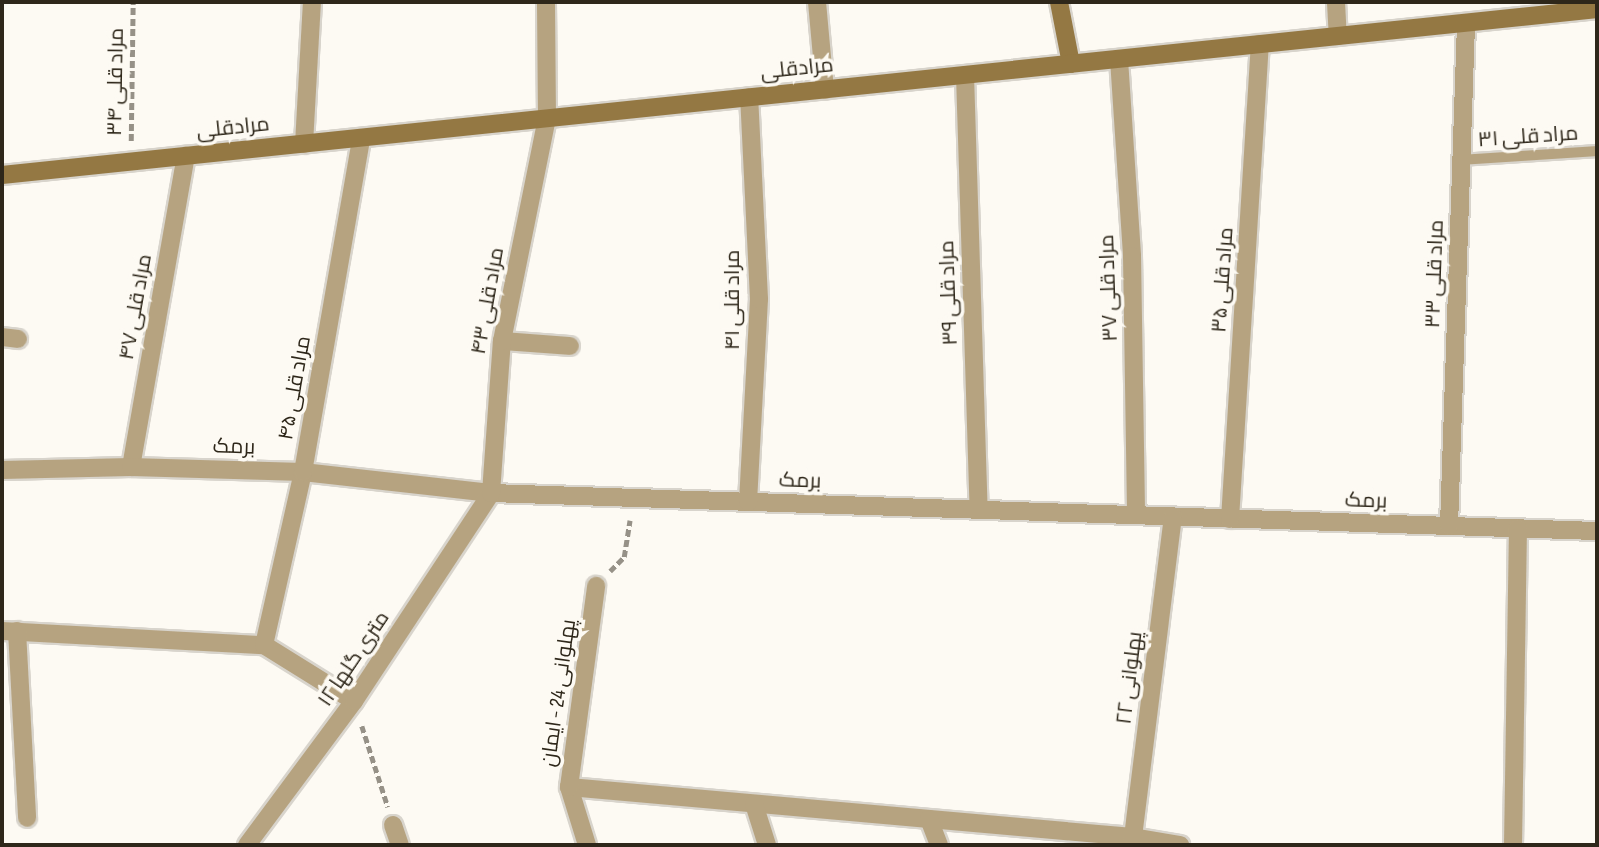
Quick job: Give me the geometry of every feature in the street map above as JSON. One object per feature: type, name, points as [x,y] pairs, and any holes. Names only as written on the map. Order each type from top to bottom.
[{"type":"street","points":[[304,144],[312,2]]},
{"type":"street","name":"مراد قلی ۴۳","points":[[491,493],[502,341],[547,118],[546,2]]},
{"type":"street","points":[[817,2],[825,89]]},
{"type":"street","points":[[1059,2],[1071,64]]},
{"type":"street","points":[[1336,2],[1338,36]]},
{"type":"street","name":"مرادقلی","points":[[2,175],[1466,23],[1542,8],[1597,9]]},
{"type":"street","name":"مراد قلی ۳۳","points":[[1449,526],[1466,23]]},
{"type":"street","name":"مراد قلی ۳۵","points":[[1230,519],[1260,44]]},
{"type":"street","name":"مراد قلی ۳۷","points":[[1119,59],[1132,256],[1136,515]]},
{"type":"street","name":"مراد قلی ۳۹","points":[[965,75],[979,510]]},
{"type":"street","name":"مراد قلی ۴۱","points":[[748,97],[759,299],[748,502]]},
{"type":"street","name":"مراد قلی ۴۵","points":[[264,645],[303,472],[361,138]]},
{"type":"street","name":"مراد قلی ۴۷","points":[[131,467],[186,156]]},
{"type":"street","points":[[502,341],[570,346]]},
{"type":"street","name":"برمک","points":[[2,470],[131,467],[303,472],[491,493],[1597,531]]},
{"type":"street","name":"۱۲ متری گلها","points":[[247,845],[354,701],[491,493]]},
{"type":"street","name":"پهلوانی ۲۲","points":[[1133,841],[1173,517]]},
{"type":"street","points":[[1513,845],[1518,528]]},
{"type":"street","name":"پهلوانی 24 - ایمان","points":[[587,845],[569,787],[596,586]]},
{"type":"street","points":[[27,818],[9,631],[264,645],[354,701]]},
{"type":"street","points":[[569,787],[929,819],[1180,845]]},
{"type":"street","points":[[754,804],[767,845]]},
{"type":"street","points":[[929,819],[939,845]]},
{"type":"street","points":[[393,825],[400,845]]},
{"type":"lane","name":"مراد قلی ۳۱","points":[[1461,160],[1597,151]]},
{"type":"path","name":"مراد قلی ۳۴","points":[[130,162],[133,2]]},
{"type":"path","points":[[596,586],[624,557],[633,498]]},
{"type":"path","points":[[354,701],[393,825]]}]
